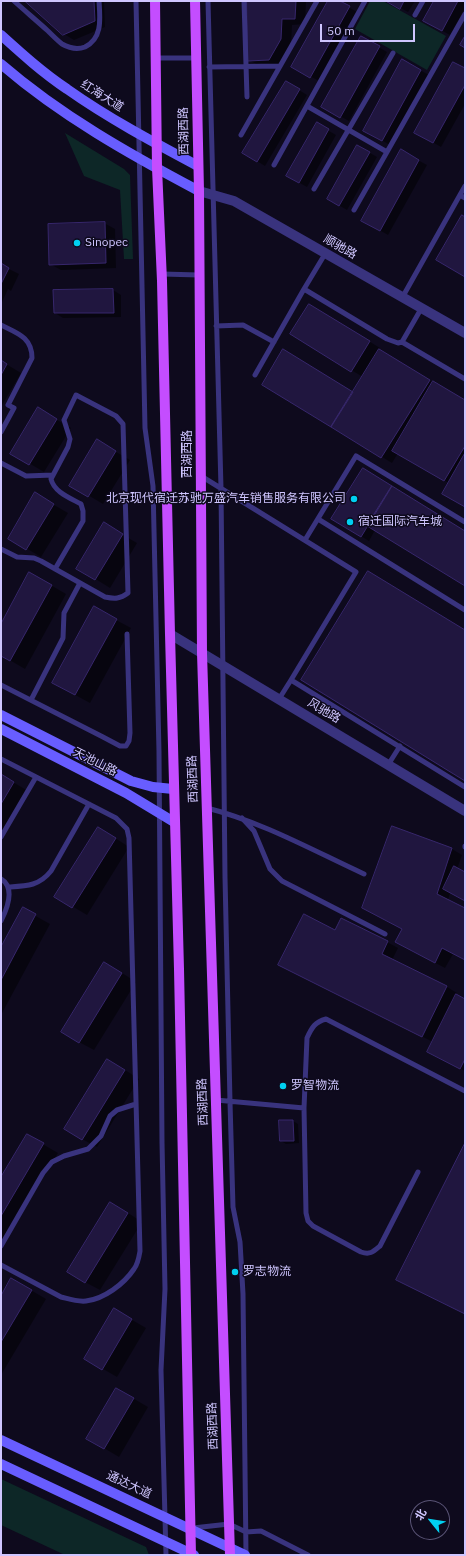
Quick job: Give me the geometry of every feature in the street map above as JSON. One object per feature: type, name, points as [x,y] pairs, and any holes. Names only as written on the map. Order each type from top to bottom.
[{"type":"main road","name":"西湖西路","points":[[155,1],[157,168],[162,274],[173,789],[179,969],[190,1528],[192,1554]]},
{"type":"main road","name":"西湖西路","points":[[195,1],[199,191],[202,653],[230,1551]]},
{"type":"main road","name":"红海大道","points":[[1,35],[28,60],[66,89],[157,144],[198,166]]},
{"type":"main road","points":[[1,64],[20,81],[108,140],[199,191]]},
{"type":"main road","name":"天池山路","points":[[1,715],[131,781],[159,788],[173,789]]},
{"type":"main road","name":"天池山路","points":[[1,729],[126,793],[160,812],[174,822]]},
{"type":"main road","name":"通达大道","points":[[1,1440],[190,1528],[230,1551],[246,1555]]},
{"type":"main road","points":[[1,1464],[192,1554]]},
{"type":"street","name":"顺驰路","points":[[199,191],[234,201],[465,333]]},
{"type":"street","name":"风驰路","points":[[170,634],[465,811]]},
{"type":"lane","points":[[14,1],[62,44],[80,49],[96,39],[100,21],[99,1]]},
{"type":"lane","points":[[136,1],[145,428],[153,486],[160,812],[162,1134],[165,1289],[161,1370],[166,1555]]},
{"type":"lane","points":[[208,1],[221,488],[224,812],[230,1102],[233,1207],[240,1242],[243,1294],[246,1555]]},
{"type":"lane","points":[[244,1],[247,97]]},
{"type":"lane","points":[[241,135],[317,1]]},
{"type":"lane","points":[[415,15],[423,1]]},
{"type":"lane","points":[[274,165],[364,2]]},
{"type":"lane","points":[[354,210],[465,14]]},
{"type":"lane","points":[[314,189],[393,53]]},
{"type":"lane","points":[[156,58],[196,58]]},
{"type":"lane","points":[[209,67],[280,66]]},
{"type":"lane","points":[[307,106],[387,152]]},
{"type":"lane","points":[[402,298],[465,186]]},
{"type":"lane","points":[[460,195],[465,198]]},
{"type":"lane","points":[[255,375],[325,254]]},
{"type":"lane","points":[[162,274],[199,275]]},
{"type":"lane","points":[[304,289],[387,339],[398,343],[402,342],[465,379]]},
{"type":"lane","points":[[402,342],[422,308]]},
{"type":"lane","points":[[1,325],[26,340],[32,350],[32,358],[8,405],[14,408],[1,432]]},
{"type":"lane","points":[[216,326],[243,325],[274,342]]},
{"type":"lane","points":[[1,549],[17,557],[34,558],[105,597],[114,599],[123,597],[128,593],[123,424],[116,416],[76,395],[64,420],[70,439],[68,447],[52,479],[53,484],[63,494],[81,504],[83,521],[55,569]]},
{"type":"lane","points":[[305,540],[356,456],[465,522]]},
{"type":"lane","points":[[1,463],[26,476],[53,475]]},
{"type":"lane","points":[[201,476],[356,572],[279,699]]},
{"type":"lane","points":[[318,519],[465,610]]},
{"type":"lane","points":[[31,700],[63,638],[64,613],[80,583]]},
{"type":"lane","points":[[1,685],[103,738],[120,746],[126,746],[129,741],[130,733],[127,634]]},
{"type":"lane","points":[[291,680],[465,787]]},
{"type":"lane","points":[[388,765],[400,746]]},
{"type":"lane","points":[[1,759],[116,818],[123,823],[127,829],[129,838],[140,1251],[134,1268],[125,1280],[113,1290],[99,1297],[86,1301],[71,1300],[61,1296],[1,1266]]},
{"type":"lane","points":[[1,837],[36,776]]},
{"type":"lane","points":[[8,887],[31,885],[45,879],[89,804]]},
{"type":"lane","points":[[207,808],[224,812],[263,826],[364,874]]},
{"type":"lane","points":[[242,818],[254,831],[264,858],[270,869],[282,881],[385,934]]},
{"type":"lane","points":[[1,879],[6,881],[8,887],[8,902],[6,911],[1,921]]},
{"type":"lane","points":[[418,1172],[380,1246],[373,1252],[368,1254],[360,1252],[321,1231],[308,1221],[306,1213],[304,1108],[308,1038],[312,1028],[317,1021],[326,1019],[465,1091]]},
{"type":"lane","points":[[216,1100],[304,1108]]},
{"type":"lane","points":[[1,1246],[43,1173],[52,1162],[64,1156],[88,1149],[101,1136],[110,1116],[117,1110],[136,1104]]},
{"type":"lane","points":[[190,1528],[229,1524],[246,1532],[261,1531],[308,1555]]},
{"type":"green space","points":[[370,1],[383,1],[446,36],[427,70],[355,29]]},
{"type":"green space","points":[[65,133],[124,169],[130,175],[133,259],[124,259],[120,190],[84,176]]},
{"type":"green space","points":[[1,1479],[146,1547],[149,1555],[65,1555],[1,1525]]},
{"type":"building","points":[[25,1],[94,1],[95,21],[63,35]]},
{"type":"building","points":[[247,1],[296,1],[295,19],[282,19],[281,39],[269,60],[248,61]]},
{"type":"building","points":[[328,1],[340,1],[350,6],[310,78],[291,67]]},
{"type":"building","points":[[386,1],[404,1],[400,9]]},
{"type":"building","points":[[434,1],[458,1],[442,31],[423,21]]},
{"type":"building","points":[[361,36],[380,46],[340,118],[321,107]]},
{"type":"building","points":[[465,36],[465,48],[460,45]]},
{"type":"building","points":[[402,59],[421,70],[382,141],[363,131]]},
{"type":"building","points":[[453,62],[465,68],[465,85],[433,143],[414,133]]},
{"type":"building","points":[[286,81],[300,89],[257,162],[242,153]]},
{"type":"building","points":[[317,122],[329,129],[299,183],[286,176]]},
{"type":"building","points":[[357,145],[370,152],[339,206],[327,199]]},
{"type":"building","points":[[401,149],[419,160],[380,231],[361,221]]},
{"type":"building","points":[[462,215],[465,217],[465,277],[436,260]]},
{"type":"building","name":"Sinopec","points":[[105,222],[106,263],[49,265],[48,224]]},
{"type":"building","points":[[1,263],[9,268],[1,284]]},
{"type":"building","points":[[113,289],[114,313],[54,313],[53,290]]},
{"type":"building","points":[[309,304],[370,341],[351,372],[290,334]]},
{"type":"building","points":[[283,349],[353,392],[331,427],[262,385]]},
{"type":"building","points":[[379,349],[430,380],[381,458],[331,427]]},
{"type":"building","points":[[1,360],[7,364],[1,375]]},
{"type":"building","points":[[433,381],[465,400],[465,446],[444,481],[392,451]]},
{"type":"building","points":[[38,407],[57,419],[29,465],[10,454]]},
{"type":"building","points":[[97,439],[116,451],[88,497],[69,486]]},
{"type":"building","points":[[465,453],[465,507],[442,494]]},
{"type":"building","points":[[363,468],[392,486],[361,537],[331,519]]},
{"type":"building","points":[[392,486],[465,531],[465,586],[367,526]]},
{"type":"building","points":[[35,492],[54,504],[26,550],[8,539]]},
{"type":"building","points":[[104,522],[123,534],[95,580],[76,569]]},
{"type":"building","points":[[368,571],[465,630],[465,781],[301,680]]},
{"type":"building","points":[[29,572],[52,585],[10,661],[1,656],[1,624]]},
{"type":"building","points":[[94,606],[117,619],[75,695],[52,683]]},
{"type":"building","points":[[1,774],[14,782],[1,804]]},
{"type":"building","points":[[392,826],[452,848],[437,894],[465,908],[465,960],[442,948],[435,963],[395,942],[402,929],[362,908]]},
{"type":"building","points":[[98,827],[116,838],[72,908],[54,897]]},
{"type":"building","points":[[454,866],[465,872],[465,901],[443,889]]},
{"type":"building","points":[[23,907],[36,914],[1,980],[1,947]]},
{"type":"building","points":[[304,914],[335,930],[341,918],[388,941],[382,954],[447,986],[422,1037],[278,965]]},
{"type":"building","points":[[104,962],[122,973],[79,1043],[61,1032]]},
{"type":"building","points":[[456,994],[465,999],[465,1059],[460,1069],[427,1052]]},
{"type":"building","points":[[107,1059],[125,1070],[82,1140],[64,1129]]},
{"type":"building","points":[[279,1120],[293,1120],[294,1141],[280,1141]]},
{"type":"building","points":[[27,1134],[44,1143],[1,1216],[1,1177]]},
{"type":"building","points":[[465,1143],[465,1314],[396,1280]]},
{"type":"building","points":[[110,1202],[128,1213],[85,1283],[67,1272]]},
{"type":"building","points":[[11,1278],[32,1290],[1,1342],[1,1296]]},
{"type":"building","points":[[114,1308],[132,1319],[102,1370],[84,1359]]},
{"type":"building","points":[[116,1388],[134,1398],[104,1449],[86,1439]]},
{"type":"place","name":"Sinopec","points":[[77,243]]},
{"type":"place","name":"北京现代宿迁苏驰万盛汽车销售服务有限公司","points":[[354,499]]},
{"type":"place","name":"宿迁国际汽车城","points":[[350,522]]},
{"type":"place","name":"罗智物流","points":[[283,1086]]},
{"type":"place","name":"罗志物流","points":[[235,1272]]}]
